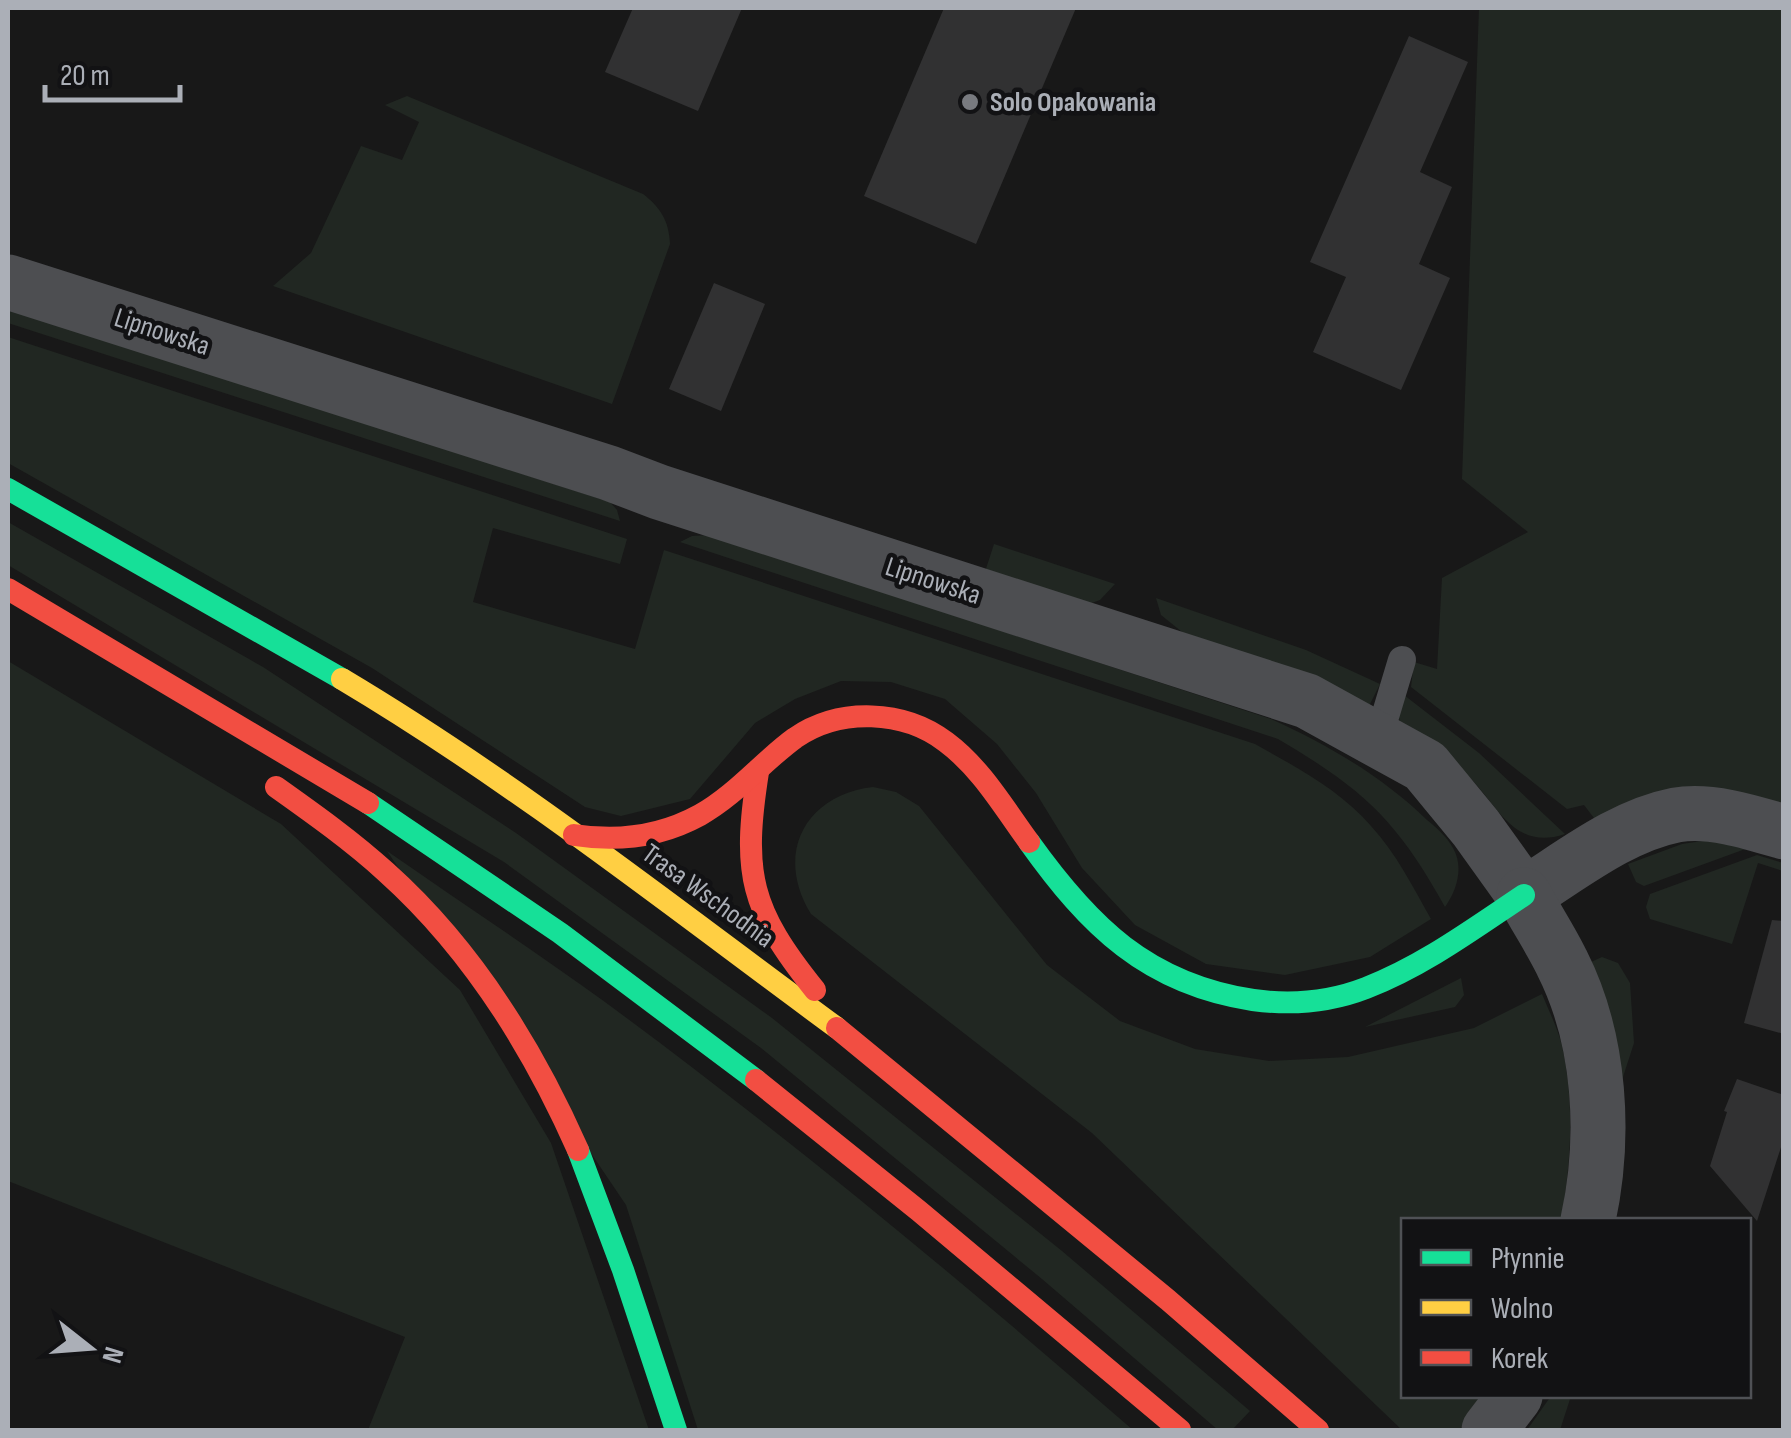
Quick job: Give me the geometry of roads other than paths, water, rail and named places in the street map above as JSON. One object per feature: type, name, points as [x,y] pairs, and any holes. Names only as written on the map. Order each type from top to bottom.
[{"type":"main road","name":"Trasa Wschodnia","points":[[8,489],[254,626],[396,711],[574,835],[862,1046],[1318,1430]]},
{"type":"main road","points":[[8,588],[198,698],[467,868],[768,1087],[1180,1430]]},
{"type":"main road","points":[[198,698],[267,780],[334,830],[415,900],[506,1012],[546,1082],[583,1163],[676,1430]]},
{"type":"main road","points":[[574,835],[618,840],[668,831],[695,818],[810,729],[840,719],[896,718],[944,738],[970,764],[1054,878],[1102,932],[1158,973],[1196,988],[1239,1000],[1329,1000],[1368,988],[1438,951],[1524,895]]},
{"type":"main road","points":[[758,772],[749,860],[760,911],[787,956],[862,1046]]},
{"type":"street","name":"Lipnowska","points":[[8,282],[1307,701],[1425,766],[1524,895],[1571,984],[1594,1072],[1598,1126],[1596,1182],[1588,1218]]},
{"type":"street","points":[[1524,895],[1636,828],[1678,815],[1718,816],[1784,832]]},
{"type":"street","points":[[1489,1430],[1513,1398]]},
{"type":"lane","points":[[1378,740],[1402,660]]},
{"type":"place","name":"Solo Opakowania","points":[[970,102]]}]
